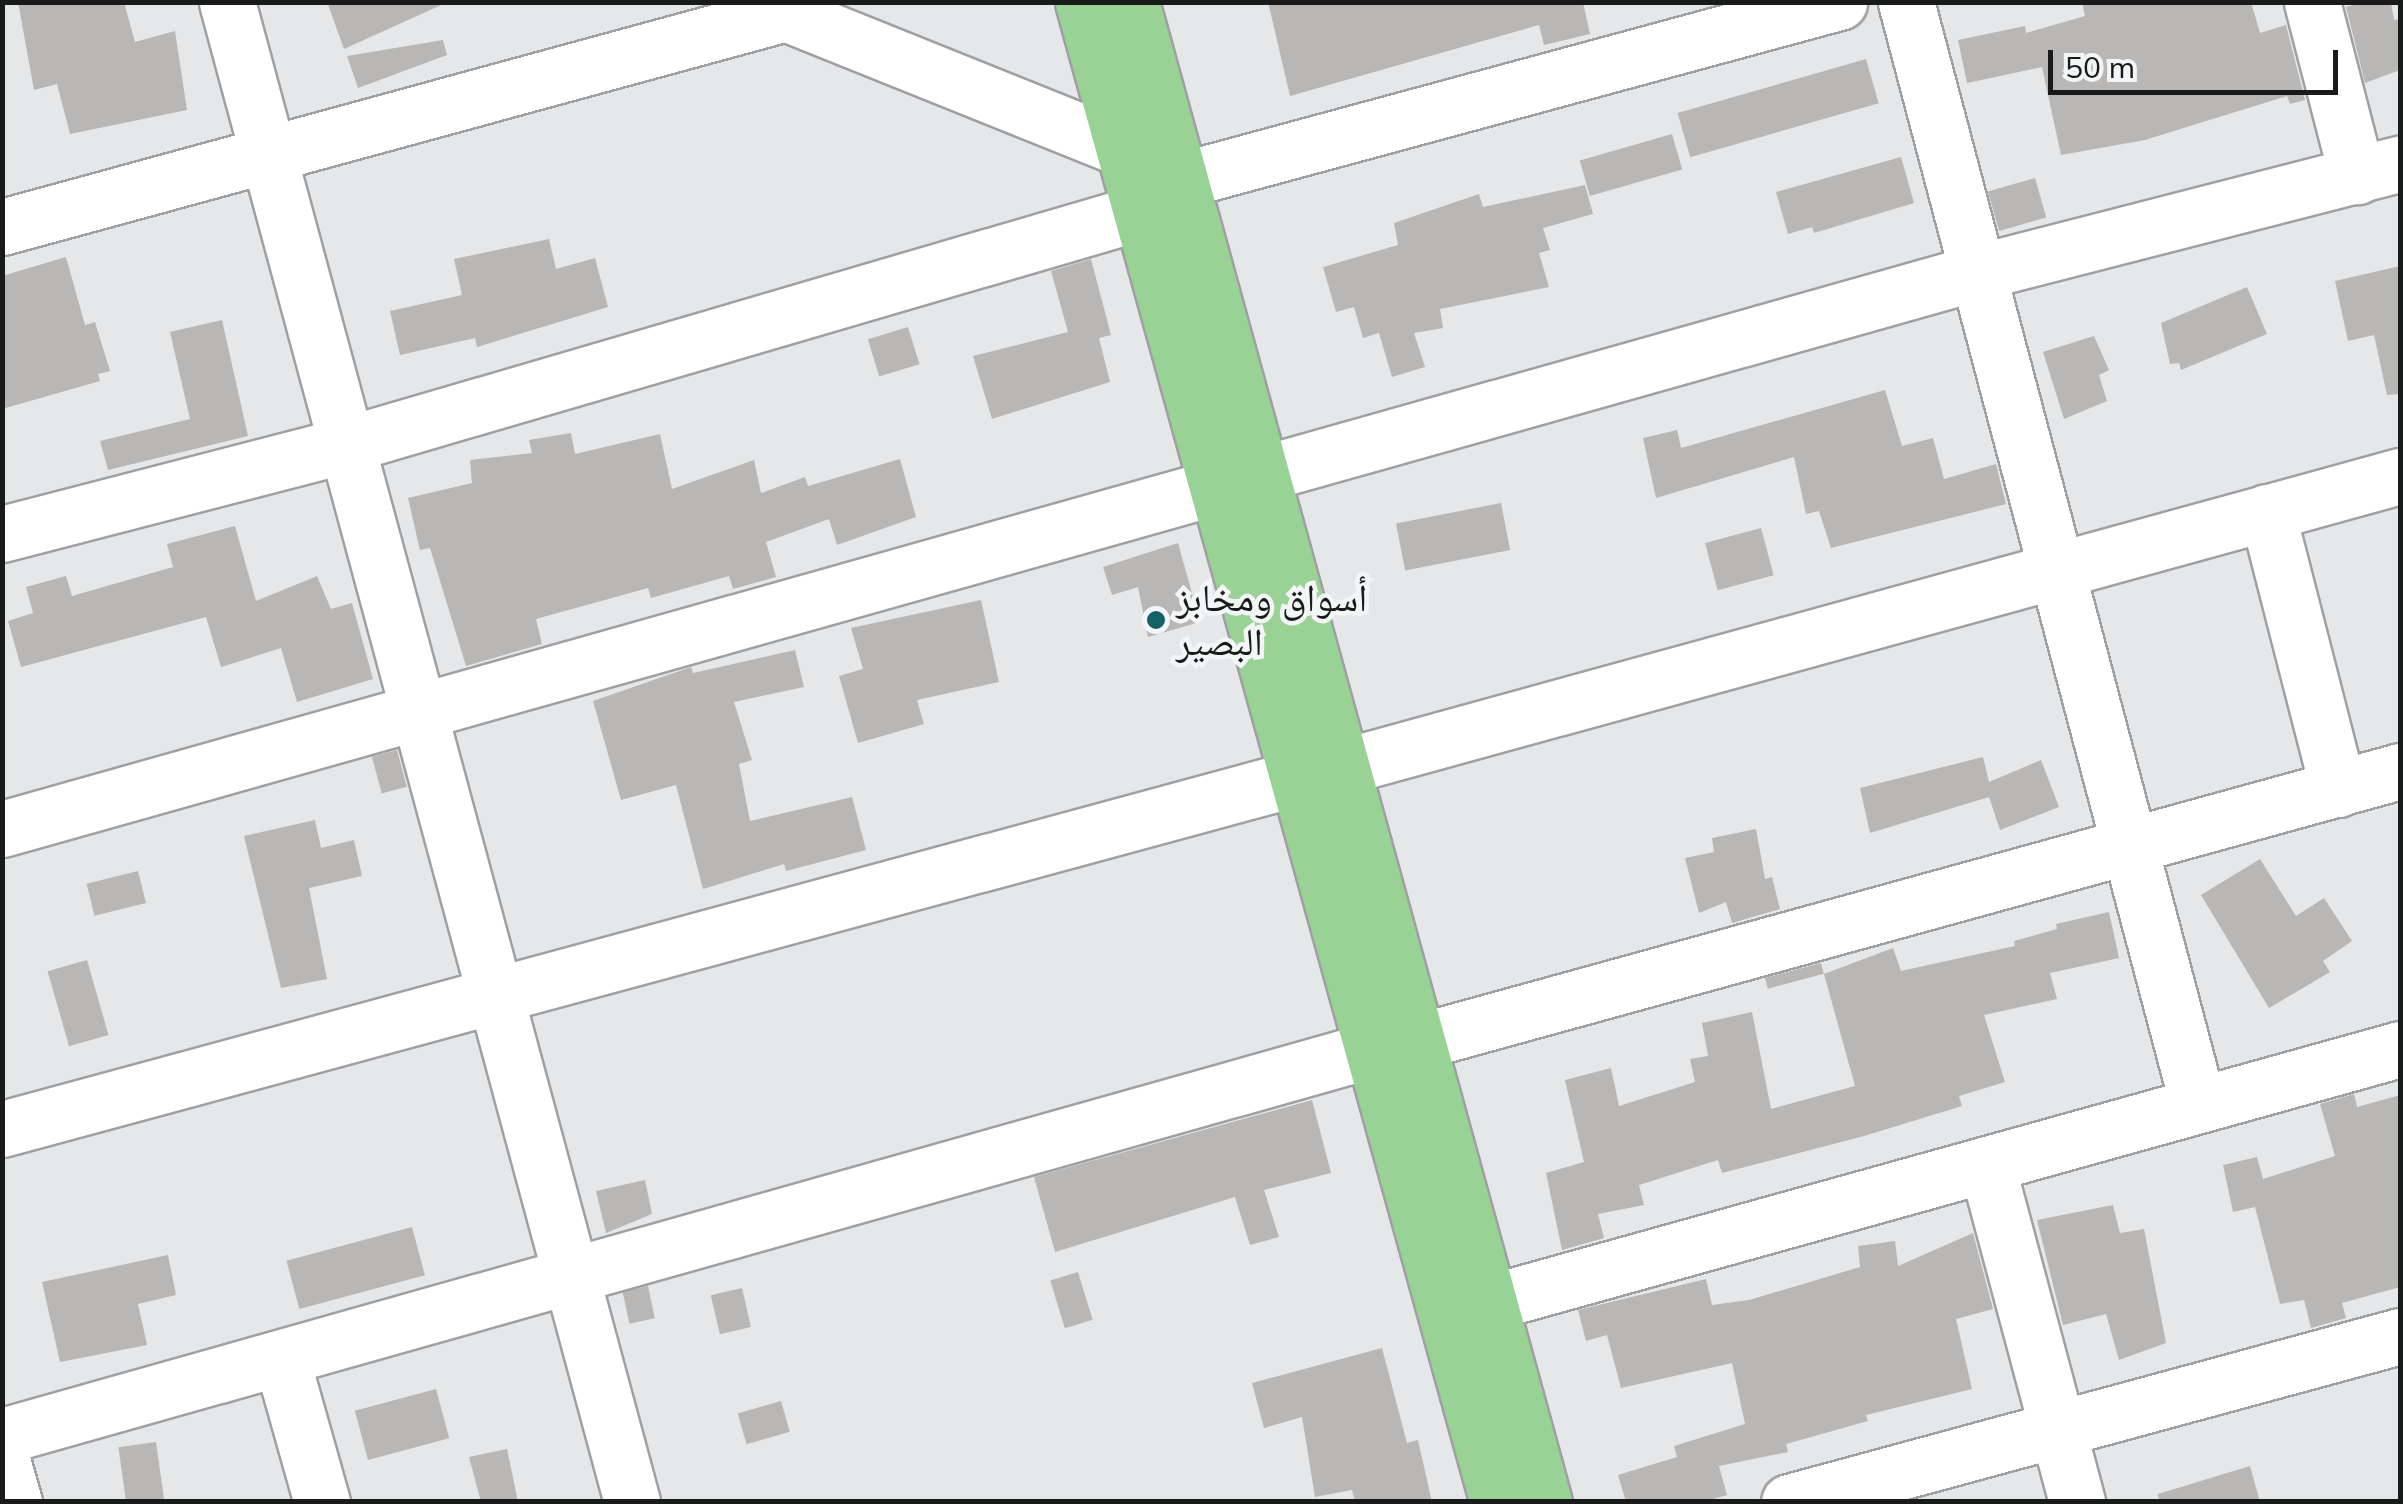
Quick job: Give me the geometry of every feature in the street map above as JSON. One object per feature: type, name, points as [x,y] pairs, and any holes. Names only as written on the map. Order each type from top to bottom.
[{"type":"main road","points":[[1083,2],[1124,149],[1161,196]]},
{"type":"main road","points":[[1131,2],[1161,196],[1394,1046],[1498,1502]]},
{"type":"main road","points":[[1394,1046],[1488,1303],[1544,1502]]},
{"type":"street","points":[[227,2],[490,995],[632,1502]]},
{"type":"street","points":[[2,534],[345,445],[1161,196],[1838,2]]},
{"type":"street","points":[[1906,2],[2198,1105]]},
{"type":"street","points":[[2,829],[1978,272],[2379,170],[2312,2]]},
{"type":"street","points":[[2,227],[270,156],[772,8],[1124,149]]},
{"type":"street","points":[[2,1129],[1318,773],[2058,566],[2400,476]]},
{"type":"street","points":[[2266,512],[2338,789]]},
{"type":"street","points":[[2,1436],[570,1280],[1394,1046],[2400,771]]},
{"type":"street","points":[[1488,1303],[2400,1049]]},
{"type":"street","points":[[1987,1166],[2077,1502]]},
{"type":"street","points":[[1789,1502],[2400,1336]]},
{"type":"street","points":[[282,1360],[322,1502]]},
{"type":"street","points":[[2,1460],[14,1502]]},
{"type":"building","points":[[18,2],[124,2],[135,42],[175,31],[187,110],[70,134],[57,84],[34,90]]},
{"type":"building","points":[[327,2],[448,2],[344,49]]},
{"type":"building","points":[[1268,2],[1583,2],[1590,34],[1544,45],[1539,25],[1290,96]]},
{"type":"building","points":[[2082,2],[2251,2],[2260,33],[2286,25],[2305,100],[2290,104],[2287,96],[2145,140],[2061,155],[2042,67],[1967,83],[1958,40],[2025,26],[2026,33],[2085,16]]},
{"type":"building","points":[[2391,2],[2394,20],[2400,19],[2400,70],[2365,83],[2346,7]]},
{"type":"building","points":[[443,40],[447,55],[358,88],[347,56]]},
{"type":"building","points":[[1866,59],[1879,103],[1690,157],[1678,113]]},
{"type":"building","points":[[1672,134],[1682,170],[1590,196],[1580,160]]},
{"type":"building","points":[[1901,157],[1914,203],[1814,233],[1812,227],[1788,234],[1776,192]]},
{"type":"building","points":[[2035,178],[2046,217],[1999,231],[1988,192]]},
{"type":"building","points":[[1585,185],[1593,214],[1543,228],[1550,250],[1539,253],[1549,287],[1440,309],[1443,328],[1414,333],[1425,367],[1392,377],[1379,333],[1363,338],[1354,307],[1336,312],[1323,267],[1398,245],[1394,223],[1479,194],[1483,207]]},
{"type":"building","points":[[549,239],[556,269],[595,258],[608,307],[477,347],[475,338],[400,355],[390,311],[462,295],[454,259]]},
{"type":"building","points":[[66,257],[85,325],[95,322],[110,371],[98,374],[100,381],[2,409],[2,276]]},
{"type":"building","points":[[1091,259],[1111,335],[1099,338],[1110,382],[992,419],[973,356],[1068,332],[1051,271]]},
{"type":"building","points":[[2400,266],[2400,394],[2387,395],[2374,335],[2348,341],[2335,281]]},
{"type":"building","points":[[2247,287],[2267,334],[2181,370],[2179,363],[2170,364],[2161,323]]},
{"type":"building","points":[[222,320],[248,436],[108,470],[100,441],[190,419],[170,332]]},
{"type":"building","points":[[908,327],[919,364],[879,377],[868,339]]},
{"type":"building","points":[[2094,336],[2109,370],[2099,375],[2107,401],[2064,419],[2043,352]]},
{"type":"building","points":[[1885,390],[1902,446],[1933,438],[1944,479],[1996,464],[2006,504],[1831,548],[1819,511],[1806,514],[1794,457],[1656,498],[1643,438],[1677,430],[1681,448]]},
{"type":"building","points":[[571,433],[575,454],[660,434],[672,489],[754,460],[761,493],[805,477],[808,486],[900,459],[916,517],[837,545],[829,519],[766,542],[776,577],[733,589],[729,576],[651,598],[648,588],[536,619],[542,644],[466,666],[430,548],[420,550],[408,498],[472,483],[470,460],[532,453],[529,440]]},
{"type":"building","points":[[1501,503],[1510,550],[1405,571],[1396,523]]},
{"type":"building","points":[[235,526],[256,601],[317,576],[331,609],[352,603],[373,679],[297,702],[281,648],[221,667],[206,617],[21,667],[8,621],[33,613],[26,587],[66,576],[72,596],[173,567],[167,544]]},
{"type":"building","points":[[1761,528],[1774,575],[1718,590],[1705,543]]},
{"type":"building","points":[[1178,543],[1200,622],[1148,637],[1138,587],[1112,595],[1103,567]]},
{"type":"building","points":[[981,600],[999,682],[917,700],[924,724],[858,743],[839,676],[863,669],[851,628]]},
{"type":"building","points":[[795,650],[804,687],[734,702],[752,760],[739,764],[750,821],[852,797],[866,850],[786,871],[784,864],[703,889],[676,785],[621,800],[593,701],[691,667],[693,673]]},
{"type":"building","points":[[397,750],[407,787],[382,793],[372,757]]},
{"type":"building","points":[[1983,757],[1989,782],[2041,760],[2059,807],[2000,830],[1989,797],[1870,833],[1860,788]]},
{"type":"building","points":[[315,820],[321,848],[354,840],[362,876],[309,888],[327,979],[281,988],[244,836]]},
{"type":"building","points":[[1756,829],[1765,879],[1772,877],[1780,909],[1732,923],[1726,902],[1699,913],[1685,858],[1714,852],[1712,838]]},
{"type":"building","points":[[2260,859],[2296,916],[2324,898],[2352,941],[2323,961],[2330,972],[2269,1008],[2201,895]]},
{"type":"building","points":[[138,871],[146,903],[95,916],[87,884]]},
{"type":"building","points":[[2109,912],[2119,958],[2050,973],[2057,999],[1984,1015],[2005,1082],[1959,1096],[1962,1106],[1864,1136],[1722,1173],[1718,1160],[1639,1185],[1644,1205],[1598,1214],[1604,1238],[1562,1250],[1546,1173],[1584,1162],[1565,1080],[1611,1068],[1619,1106],[1695,1082],[1690,1059],[1708,1056],[1702,1023],[1752,1012],[1771,1109],[1855,1086],[1824,974],[1893,948],[1901,971],[2015,946],[2014,941],[2057,929],[2056,924]]},
{"type":"building","points":[[87,960],[108,1035],[69,1046],[48,971]]},
{"type":"building","points":[[1821,963],[1824,974],[1768,989],[1765,978]]},
{"type":"building","points":[[2354,1094],[2357,1107],[2400,1095],[2400,1287],[2342,1303],[2346,1318],[2311,1328],[2304,1300],[2280,1304],[2255,1207],[2233,1212],[2223,1165],[2257,1157],[2263,1179],[2335,1156],[2320,1104]]},
{"type":"building","points":[[1312,1100],[1331,1173],[1264,1190],[1279,1237],[1250,1245],[1235,1197],[1055,1252],[1034,1177]]},
{"type":"building","points":[[645,1180],[652,1214],[606,1233],[596,1191]]},
{"type":"building","points":[[2113,1205],[2120,1233],[2144,1229],[2166,1343],[2119,1360],[2106,1314],[2063,1325],[2037,1220]]},
{"type":"building","points":[[412,1227],[425,1275],[299,1309],[286,1261]]},
{"type":"building","points":[[1973,1233],[1993,1309],[1956,1319],[1972,1389],[1866,1415],[1868,1421],[1786,1444],[1788,1452],[1719,1466],[1727,1495],[1703,1502],[1626,1502],[1618,1475],[1677,1457],[1674,1446],[1745,1424],[1732,1363],[1621,1388],[1607,1335],[1586,1341],[1578,1310],[1706,1279],[1712,1305],[1749,1300],[1860,1267],[1858,1246],[1895,1241],[1898,1266]]},
{"type":"building","points":[[168,1255],[176,1295],[138,1304],[147,1345],[60,1362],[42,1282]]},
{"type":"building","points":[[1078,1272],[1093,1320],[1065,1328],[1050,1280]]},
{"type":"building","points":[[648,1286],[655,1318],[629,1324],[623,1291]]},
{"type":"building","points":[[742,1288],[751,1327],[720,1334],[711,1295]]},
{"type":"building","points":[[1382,1348],[1407,1443],[1418,1440],[1432,1502],[1355,1502],[1352,1490],[1315,1497],[1302,1417],[1264,1428],[1252,1383]]},
{"type":"building","points":[[436,1389],[449,1438],[368,1460],[355,1411]]},
{"type":"building","points":[[781,1401],[790,1432],[747,1444],[738,1413]]},
{"type":"building","points":[[156,1442],[164,1501],[126,1502],[118,1447]]},
{"type":"building","points":[[507,1449],[518,1502],[481,1502],[469,1457]]},
{"type":"building","points":[[2250,1466],[2260,1502],[2159,1502],[2158,1494]]},
{"type":"place","name":"أسواق ومخابز البصير","points":[[1156,620]]}]
